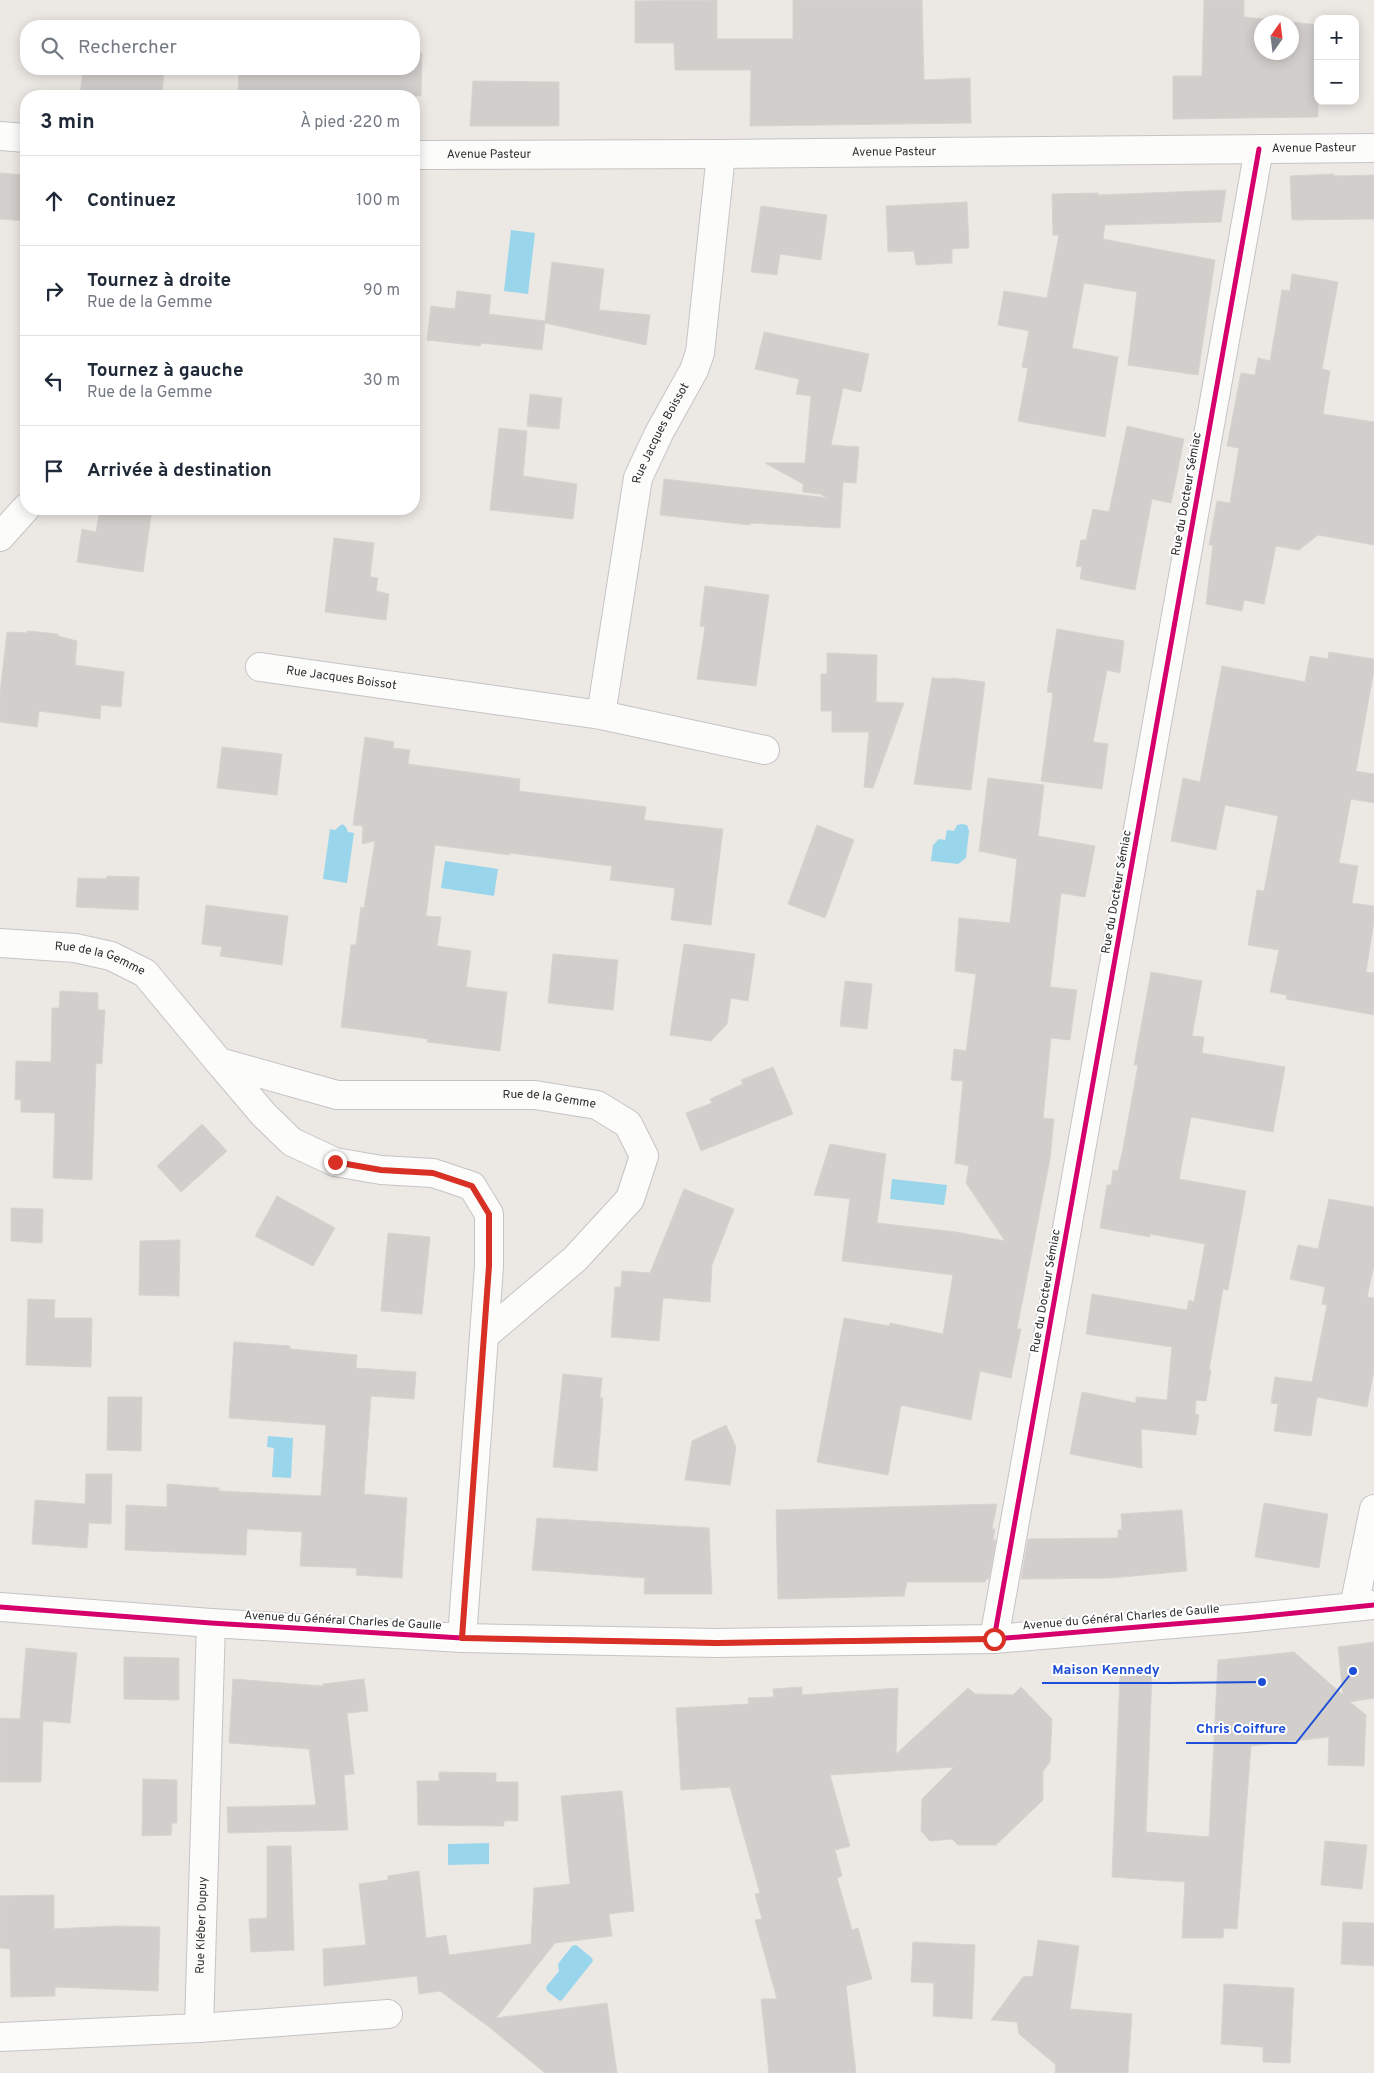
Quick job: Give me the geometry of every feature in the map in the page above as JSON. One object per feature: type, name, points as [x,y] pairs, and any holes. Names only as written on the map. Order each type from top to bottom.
[{"type":"street","points":[[0,136],[20,138]]},
{"type":"street","name":"Avenue Pasteur","points":[[420,155],[1374,148]]},
{"type":"street","name":"Rue du Docteur Sémiac","points":[[994,1639],[1259,149]]},
{"type":"street","name":"Rue Jacques Boissot","points":[[601,715],[638,478],[659,433],[694,370],[700,353],[721,154]]},
{"type":"street","points":[[0,537],[20,515]]},
{"type":"street","name":"Rue Jacques Boissot","points":[[260,667],[601,715],[765,750]]},
{"type":"street","name":"Rue de la Gemme","points":[[0,943],[75,948],[111,956],[144,973],[264,1115],[292,1142],[335,1162],[381,1170],[433,1173],[472,1186],[489,1214],[489,1266],[462,1638]]},
{"type":"street","name":"Rue de la Gemme","points":[[219,1062],[337,1095],[535,1095],[598,1105],[628,1124],[644,1156],[630,1199],[575,1259],[484,1336]]},
{"type":"street","points":[[1364,1606],[1374,1509]]},
{"type":"street","name":"Avenue du Général Charles de Gaulle","points":[[0,1607],[211,1623],[462,1638],[717,1643],[994,1639],[1236,1619],[1364,1606]]},
{"type":"street","name":"Rue Kléber Dupuy","points":[[199,2028],[211,1623]]},
{"type":"street","points":[[0,2037],[199,2028],[388,2014]]},
{"type":"water","points":[[511,230],[535,233],[528,294],[504,291]]},
{"type":"water","points":[[342,824],[348,832],[354,833],[347,883],[323,879],[330,829],[335,830]]},
{"type":"water","points":[[957,825],[967,825],[969,831],[966,858],[958,864],[931,861],[933,845],[939,839],[945,840],[947,830],[954,831]]},
{"type":"water","points":[[445,861],[498,869],[494,896],[441,888]]},
{"type":"water","points":[[892,1179],[947,1185],[944,1205],[890,1199]]},
{"type":"water","points":[[268,1436],[293,1438],[291,1478],[272,1477],[274,1448],[267,1447]]},
{"type":"water","points":[[489,1843],[489,1864],[448,1865],[448,1844]]},
{"type":"water","points":[[576,1945],[593,1961],[560,2001],[547,1991],[546,1987],[559,1971],[558,1964],[572,1946]]},
{"type":"building","points":[[717,0],[717,39],[793,39],[793,0],[922,0],[924,80],[970,78],[971,123],[750,126],[751,70],[675,70],[674,43],[635,43],[635,1]]},
{"type":"building","points":[[1204,0],[1244,0],[1244,17],[1254,18],[1254,60],[1299,60],[1299,23],[1314,25],[1314,105],[1318,105],[1318,117],[1173,119],[1173,76],[1202,76]]},
{"type":"building","points":[[420,53],[422,53],[421,96],[420,90],[238,90],[239,75],[420,75]]},
{"type":"building","points":[[82,75],[164,75],[162,90],[81,90]]},
{"type":"building","points":[[473,81],[559,82],[559,126],[470,126]]},
{"type":"building","points":[[0,173],[20,175],[20,221],[0,219]]},
{"type":"building","points":[[1334,174],[1334,176],[1374,175],[1374,219],[1292,220],[1290,176]]},
{"type":"building","points":[[1226,190],[1221,222],[1105,225],[1103,239],[1215,260],[1198,375],[1128,365],[1137,292],[1084,283],[1072,348],[1118,357],[1105,437],[1018,421],[1028,368],[1022,367],[1029,331],[998,325],[1004,291],[1047,298],[1059,235],[1053,235],[1052,194],[1098,193],[1098,195]]},
{"type":"building","points":[[967,202],[969,248],[952,249],[952,263],[916,265],[914,251],[888,252],[886,206]]},
{"type":"building","points":[[761,206],[827,215],[821,260],[780,254],[777,275],[751,272]]},
{"type":"building","points":[[552,262],[604,269],[599,310],[650,315],[646,345],[545,323],[542,350],[482,343],[480,346],[427,340],[431,306],[455,309],[457,291],[491,295],[489,314],[545,321]]},
{"type":"building","points":[[1292,274],[1338,282],[1322,369],[1330,371],[1323,414],[1374,422],[1374,545],[1318,535],[1299,550],[1276,546],[1264,604],[1244,600],[1242,611],[1206,604],[1213,545],[1209,545],[1217,501],[1230,503],[1239,448],[1227,446],[1241,373],[1255,375],[1258,358],[1270,361],[1282,290],[1290,291]]},
{"type":"building","points":[[764,332],[869,354],[861,392],[843,388],[831,445],[859,447],[856,483],[843,482],[840,528],[750,523],[750,525],[660,515],[664,479],[828,498],[820,494],[803,492],[803,484],[765,463],[805,463],[811,396],[796,394],[799,379],[755,369]]},
{"type":"building","points":[[530,394],[562,398],[559,429],[527,426]]},
{"type":"building","points":[[1127,426],[1184,439],[1171,503],[1152,499],[1135,590],[1080,579],[1082,567],[1076,566],[1081,540],[1086,540],[1093,509],[1109,512]]},
{"type":"building","points":[[499,428],[527,431],[523,476],[577,484],[573,519],[490,510]]},
{"type":"building","points":[[99,515],[151,515],[143,572],[77,562],[82,529],[96,532]]},
{"type":"building","points":[[334,538],[374,543],[370,577],[378,578],[376,591],[389,594],[386,620],[325,612]]},
{"type":"building","points":[[705,586],[769,595],[756,686],[697,679],[705,627],[700,626]]},
{"type":"building","points":[[1057,629],[1124,641],[1120,673],[1107,670],[1093,742],[1108,744],[1102,789],[1041,781],[1053,693],[1047,692]]},
{"type":"building","points":[[27,631],[58,634],[58,636],[77,641],[75,665],[124,672],[121,707],[101,705],[100,719],[39,711],[37,727],[0,722],[0,693],[7,632],[27,633]]},
{"type":"building","points":[[1329,652],[1374,659],[1374,670],[1356,771],[1374,774],[1374,803],[1351,799],[1339,863],[1358,866],[1352,903],[1374,906],[1374,921],[1366,972],[1374,973],[1374,1015],[1286,999],[1287,995],[1270,992],[1279,950],[1248,945],[1257,890],[1264,891],[1278,816],[1225,805],[1216,850],[1171,841],[1183,778],[1200,782],[1222,666],[1305,682],[1310,656],[1328,659]]},
{"type":"building","points":[[827,653],[877,655],[876,702],[904,703],[873,788],[864,787],[869,732],[832,732],[832,711],[821,711],[821,674],[827,674]]},
{"type":"building","points":[[932,678],[952,678],[985,682],[971,790],[914,784]]},
{"type":"building","points":[[365,737],[394,742],[393,748],[410,750],[408,764],[520,779],[519,791],[646,807],[644,820],[723,829],[711,925],[671,920],[675,888],[610,880],[612,866],[435,845],[426,916],[441,917],[437,946],[471,951],[466,987],[507,992],[500,1051],[427,1042],[428,1039],[341,1027],[351,945],[356,945],[361,907],[364,908],[375,841],[362,844],[363,826],[353,825]]},
{"type":"building","points":[[222,747],[282,754],[277,795],[217,788]]},
{"type":"building","points":[[988,778],[1044,785],[1038,836],[1095,846],[1085,897],[1061,893],[1050,987],[1077,990],[1070,1040],[1051,1038],[1043,1118],[1054,1119],[1050,1159],[1017,1329],[1021,1329],[1011,1378],[980,1371],[971,1420],[901,1405],[888,1475],[817,1462],[844,1318],[889,1326],[890,1323],[943,1334],[953,1275],[842,1261],[850,1199],[814,1195],[830,1144],[886,1154],[877,1223],[956,1232],[1005,1241],[966,1183],[969,1166],[955,1163],[963,1081],[951,1080],[954,1049],[966,1051],[976,974],[955,971],[959,918],[1010,923],[1017,859],[979,851]]},
{"type":"building","points":[[817,825],[854,840],[825,918],[788,904]]},
{"type":"building","points":[[107,876],[139,877],[138,910],[76,907],[78,878],[106,879]]},
{"type":"building","points":[[206,905],[288,916],[282,965],[220,956],[222,947],[202,944]]},
{"type":"building","points":[[684,944],[755,954],[748,1001],[731,998],[727,1024],[711,1041],[670,1035]]},
{"type":"building","points":[[553,954],[618,960],[613,1010],[548,1003]]},
{"type":"building","points":[[1151,972],[1202,981],[1192,1036],[1204,1037],[1202,1053],[1285,1067],[1273,1132],[1191,1117],[1179,1179],[1246,1191],[1228,1290],[1223,1289],[1209,1370],[1211,1370],[1206,1401],[1196,1400],[1195,1414],[1199,1415],[1196,1435],[1141,1429],[1142,1468],[1070,1454],[1082,1392],[1136,1403],[1136,1397],[1167,1400],[1172,1347],[1086,1334],[1092,1294],[1187,1310],[1189,1300],[1194,1302],[1205,1244],[1150,1234],[1150,1237],[1100,1228],[1107,1185],[1111,1185],[1113,1170],[1118,1171],[1123,1148],[1138,1065],[1134,1065]]},
{"type":"building","points":[[845,981],[872,984],[867,1029],[840,1026]]},
{"type":"building","points":[[60,991],[98,993],[98,1010],[105,1010],[102,1064],[96,1063],[92,1180],[53,1178],[55,1113],[21,1112],[21,1100],[15,1100],[16,1061],[51,1062],[52,1008],[59,1008]]},
{"type":"building","points":[[773,1067],[793,1114],[701,1151],[686,1113],[712,1103],[710,1099],[743,1084],[741,1080]]},
{"type":"building","points":[[202,1124],[227,1151],[181,1192],[157,1166]]},
{"type":"building","points":[[684,1189],[734,1209],[712,1265],[710,1302],[663,1298],[659,1341],[611,1337],[615,1287],[621,1287],[622,1271],[650,1273]]},
{"type":"building","points":[[277,1196],[335,1228],[313,1266],[255,1236]]},
{"type":"building","points":[[1329,1199],[1374,1207],[1374,1266],[1367,1297],[1374,1298],[1374,1371],[1367,1407],[1317,1397],[1311,1436],[1274,1431],[1278,1404],[1271,1403],[1275,1377],[1312,1382],[1327,1305],[1322,1304],[1325,1287],[1290,1279],[1298,1245],[1318,1249]]},
{"type":"building","points":[[11,1208],[43,1209],[42,1243],[11,1241]]},
{"type":"building","points":[[388,1233],[430,1237],[422,1314],[381,1311]]},
{"type":"building","points":[[180,1240],[179,1296],[139,1295],[140,1241]]},
{"type":"building","points":[[28,1299],[55,1300],[54,1318],[92,1318],[91,1367],[26,1365]]},
{"type":"building","points":[[234,1342],[290,1346],[290,1349],[357,1355],[356,1368],[416,1372],[414,1399],[371,1396],[364,1494],[407,1498],[402,1578],[356,1575],[357,1568],[300,1566],[302,1532],[247,1529],[246,1555],[125,1550],[126,1505],[167,1507],[167,1484],[219,1488],[219,1491],[321,1496],[326,1425],[229,1418]]},
{"type":"building","points":[[563,1374],[602,1378],[600,1398],[603,1398],[597,1471],[553,1467]]},
{"type":"building","points":[[108,1397],[142,1397],[141,1451],[107,1450]]},
{"type":"building","points":[[726,1425],[736,1447],[730,1485],[685,1480],[692,1441]]},
{"type":"building","points":[[86,1474],[112,1474],[111,1524],[89,1523],[87,1548],[32,1544],[35,1500],[85,1504]]},
{"type":"building","points":[[1264,1503],[1328,1514],[1319,1568],[1255,1557]]},
{"type":"building","points":[[997,1504],[992,1529],[995,1529],[993,1540],[996,1540],[989,1579],[986,1579],[985,1582],[907,1582],[904,1596],[778,1599],[776,1510]]},
{"type":"building","points":[[1182,1510],[1187,1571],[1111,1578],[1021,1579],[1028,1539],[1118,1538],[1118,1530],[1122,1530],[1121,1514]]},
{"type":"building","points":[[537,1518],[709,1528],[712,1594],[644,1594],[645,1578],[532,1570]]},
{"type":"building","points":[[1374,1642],[1374,1698],[1350,1702],[1366,1715],[1364,1766],[1328,1765],[1329,1737],[1251,1746],[1237,1929],[1224,1928],[1223,1938],[1182,1938],[1185,1882],[1112,1877],[1120,1674],[1152,1673],[1146,1832],[1209,1837],[1218,1660],[1294,1652],[1343,1695],[1338,1647]]},
{"type":"building","points":[[26,1648],[77,1653],[70,1723],[43,1721],[41,1782],[0,1782],[0,1718],[20,1719]]},
{"type":"building","points":[[124,1657],[179,1658],[179,1700],[124,1699]]},
{"type":"building","points":[[233,1679],[323,1686],[323,1684],[364,1679],[368,1711],[347,1713],[354,1774],[344,1775],[348,1830],[228,1833],[227,1807],[316,1805],[309,1749],[229,1743]]},
{"type":"building","points":[[802,1687],[802,1695],[898,1688],[896,1754],[968,1688],[975,1694],[1013,1695],[1021,1687],[1052,1719],[1050,1762],[1043,1771],[1043,1800],[996,1845],[958,1845],[952,1839],[930,1841],[921,1831],[922,1799],[954,1767],[830,1775],[850,1846],[835,1850],[842,1876],[837,1878],[852,1930],[858,1928],[872,1979],[846,1986],[856,2073],[769,2073],[761,1999],[777,1999],[755,1920],[762,1919],[755,1894],[760,1893],[730,1787],[681,1790],[676,1708],[749,1704],[748,1698],[774,1697],[773,1689]]},
{"type":"building","points":[[439,1772],[496,1773],[496,1782],[518,1782],[518,1821],[504,1821],[504,1826],[418,1825],[417,1781],[439,1781]]},
{"type":"building","points":[[143,1779],[177,1780],[177,1823],[172,1823],[171,1835],[142,1836]]},
{"type":"building","points":[[622,1791],[634,1911],[609,1914],[612,1936],[555,1943],[496,2018],[607,2003],[617,2073],[545,2073],[489,2027],[440,1991],[419,1994],[417,1976],[324,1986],[323,1949],[366,1945],[359,1884],[388,1880],[388,1876],[419,1871],[426,1938],[446,1935],[449,1955],[531,1944],[534,1888],[570,1884],[561,1796]]},
{"type":"building","points":[[1325,1841],[1367,1845],[1362,1889],[1321,1885]]},
{"type":"building","points":[[267,1846],[291,1846],[294,1950],[251,1952],[249,1919],[267,1918]]},
{"type":"building","points":[[54,1895],[54,1929],[116,1926],[160,1927],[158,1991],[55,1987],[55,1996],[11,1997],[10,1949],[0,1948],[0,1896]]},
{"type":"building","points":[[1343,1922],[1374,1923],[1374,1966],[1341,1964]]},
{"type":"building","points":[[1038,1940],[1079,1946],[1070,2009],[1132,2014],[1128,2073],[1055,2073],[1056,2065],[1019,2034],[1017,2022],[991,2020],[1023,1977],[1033,1976]]},
{"type":"building","points":[[913,1942],[975,1945],[972,2019],[933,2016],[934,1983],[911,1982]]},
{"type":"building","points":[[1224,1984],[1294,1988],[1290,2063],[1263,2062],[1263,2047],[1221,2044]]},
{"type":"cycle path","points":[[994,1639],[1259,149]]},
{"type":"cycle path","points":[[0,1607],[211,1623],[462,1638],[717,1643],[994,1639],[1374,1605]]},
{"type":"place","name":"Chris Coiffure","points":[[1353,1671]]},
{"type":"place","name":"Maison Kennedy","points":[[1262,1682]]},
{"type":"route","points":[[335,1162],[381,1170],[433,1173],[472,1186],[489,1214],[489,1266],[462,1638],[717,1643],[994,1639]]}]
